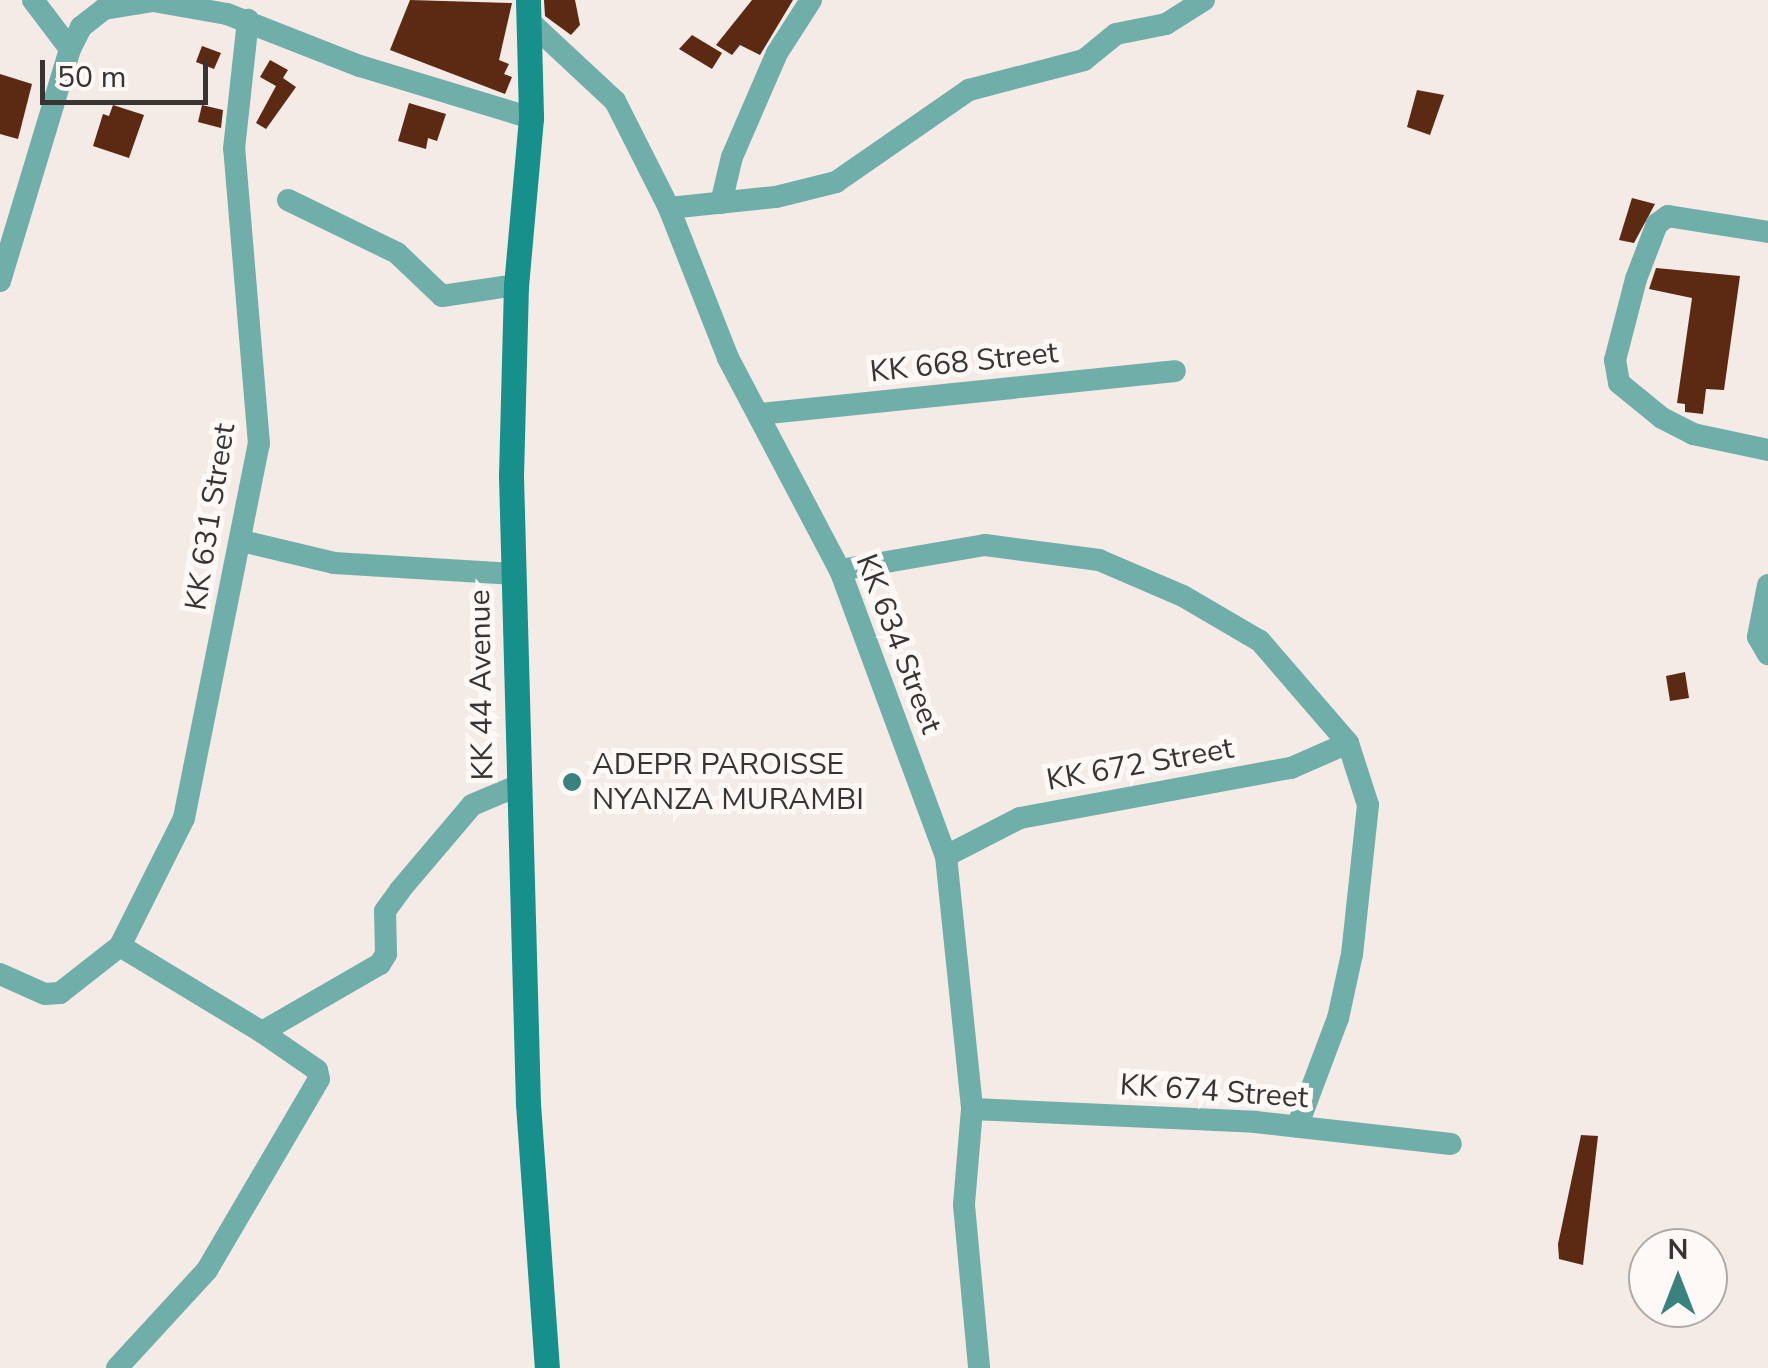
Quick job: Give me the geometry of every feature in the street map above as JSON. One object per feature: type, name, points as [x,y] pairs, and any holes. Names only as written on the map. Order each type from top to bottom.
[{"type":"main road","name":"KK 44 Avenue","points":[[528,10],[530,118],[516,285],[513,574],[517,786],[546,1368]]},
{"type":"street","points":[[33,0],[70,49]]},
{"type":"street","points":[[721,203],[732,157],[770,70],[810,0]]},
{"type":"street","points":[[669,208],[721,203],[836,182],[968,90],[1084,60],[1116,34],[1166,24],[1204,0]]},
{"type":"street","points":[[0,281],[70,49],[81,27],[104,9],[153,1],[233,12],[360,66],[530,118]]},
{"type":"street","name":"KK 634 Street","points":[[528,10],[615,101],[669,208],[728,358],[840,570],[946,856],[972,1108],[964,1205],[979,1368]]},
{"type":"street","name":"KK 631 Street","points":[[0,974],[45,994],[60,993],[120,946],[184,818],[259,444],[234,149],[233,12]]},
{"type":"street","points":[[288,200],[398,253],[442,296],[516,285]]},
{"type":"street","points":[[1768,232],[1668,216],[1658,224],[1636,279],[1615,360],[1619,383],[1662,418],[1693,434],[1768,450]]},
{"type":"street","name":"KK 668 Street","points":[[760,414],[1174,371]]},
{"type":"street","points":[[242,541],[334,563],[513,574]]},
{"type":"street","points":[[840,570],[984,545],[1099,560],[1183,596],[1260,640],[1348,743],[1368,804],[1352,954],[1338,1018],[1297,1127]]},
{"type":"street","points":[[1768,585],[1758,637],[1768,654]]},
{"type":"street","name":"KK 672 Street","points":[[946,856],[1020,818],[1278,771],[1348,743]]},
{"type":"street","points":[[262,1032],[380,964],[386,954],[385,911],[400,890],[472,805],[517,786]]},
{"type":"street","points":[[117,1368],[208,1270],[316,1089],[317,1070],[120,946]]},
{"type":"street","name":"KK 674 Street","points":[[972,1108],[1297,1127],[1451,1144]]},
{"type":"building","points":[[410,0],[512,3],[499,60],[509,64],[504,74],[512,77],[505,94],[390,50]]},
{"type":"building","points":[[544,0],[575,0],[580,25],[571,35],[545,16]]},
{"type":"building","points":[[752,0],[793,0],[760,55],[740,45],[732,55],[716,45]]},
{"type":"building","points":[[692,35],[722,53],[712,69],[679,49]]},
{"type":"building","points":[[202,46],[221,53],[214,69],[196,62]]},
{"type":"building","points":[[270,60],[288,70],[283,78],[296,87],[266,129],[256,123],[276,86],[260,77]]},
{"type":"building","points":[[0,74],[32,84],[18,139],[0,134]]},
{"type":"building","points":[[1417,90],[1444,95],[1430,135],[1407,127]]},
{"type":"building","points":[[409,103],[446,114],[437,141],[428,138],[426,149],[398,141]]},
{"type":"building","points":[[113,105],[144,115],[129,158],[93,146],[103,114],[109,116]]},
{"type":"building","points":[[202,105],[223,110],[221,128],[198,122]]},
{"type":"building","points":[[1632,198],[1655,204],[1634,243],[1619,240]]},
{"type":"building","points":[[1656,268],[1740,276],[1724,390],[1706,389],[1703,414],[1685,412],[1685,404],[1677,403],[1692,298],[1649,289]]},
{"type":"building","points":[[1685,672],[1689,698],[1670,701],[1666,676]]},
{"type":"building","points":[[1581,1135],[1598,1136],[1583,1265],[1559,1259],[1558,1244]]},
{"type":"place","name":"ADEPR PAROISSE NYANZA MURAMBI","points":[[572,782]]}]
